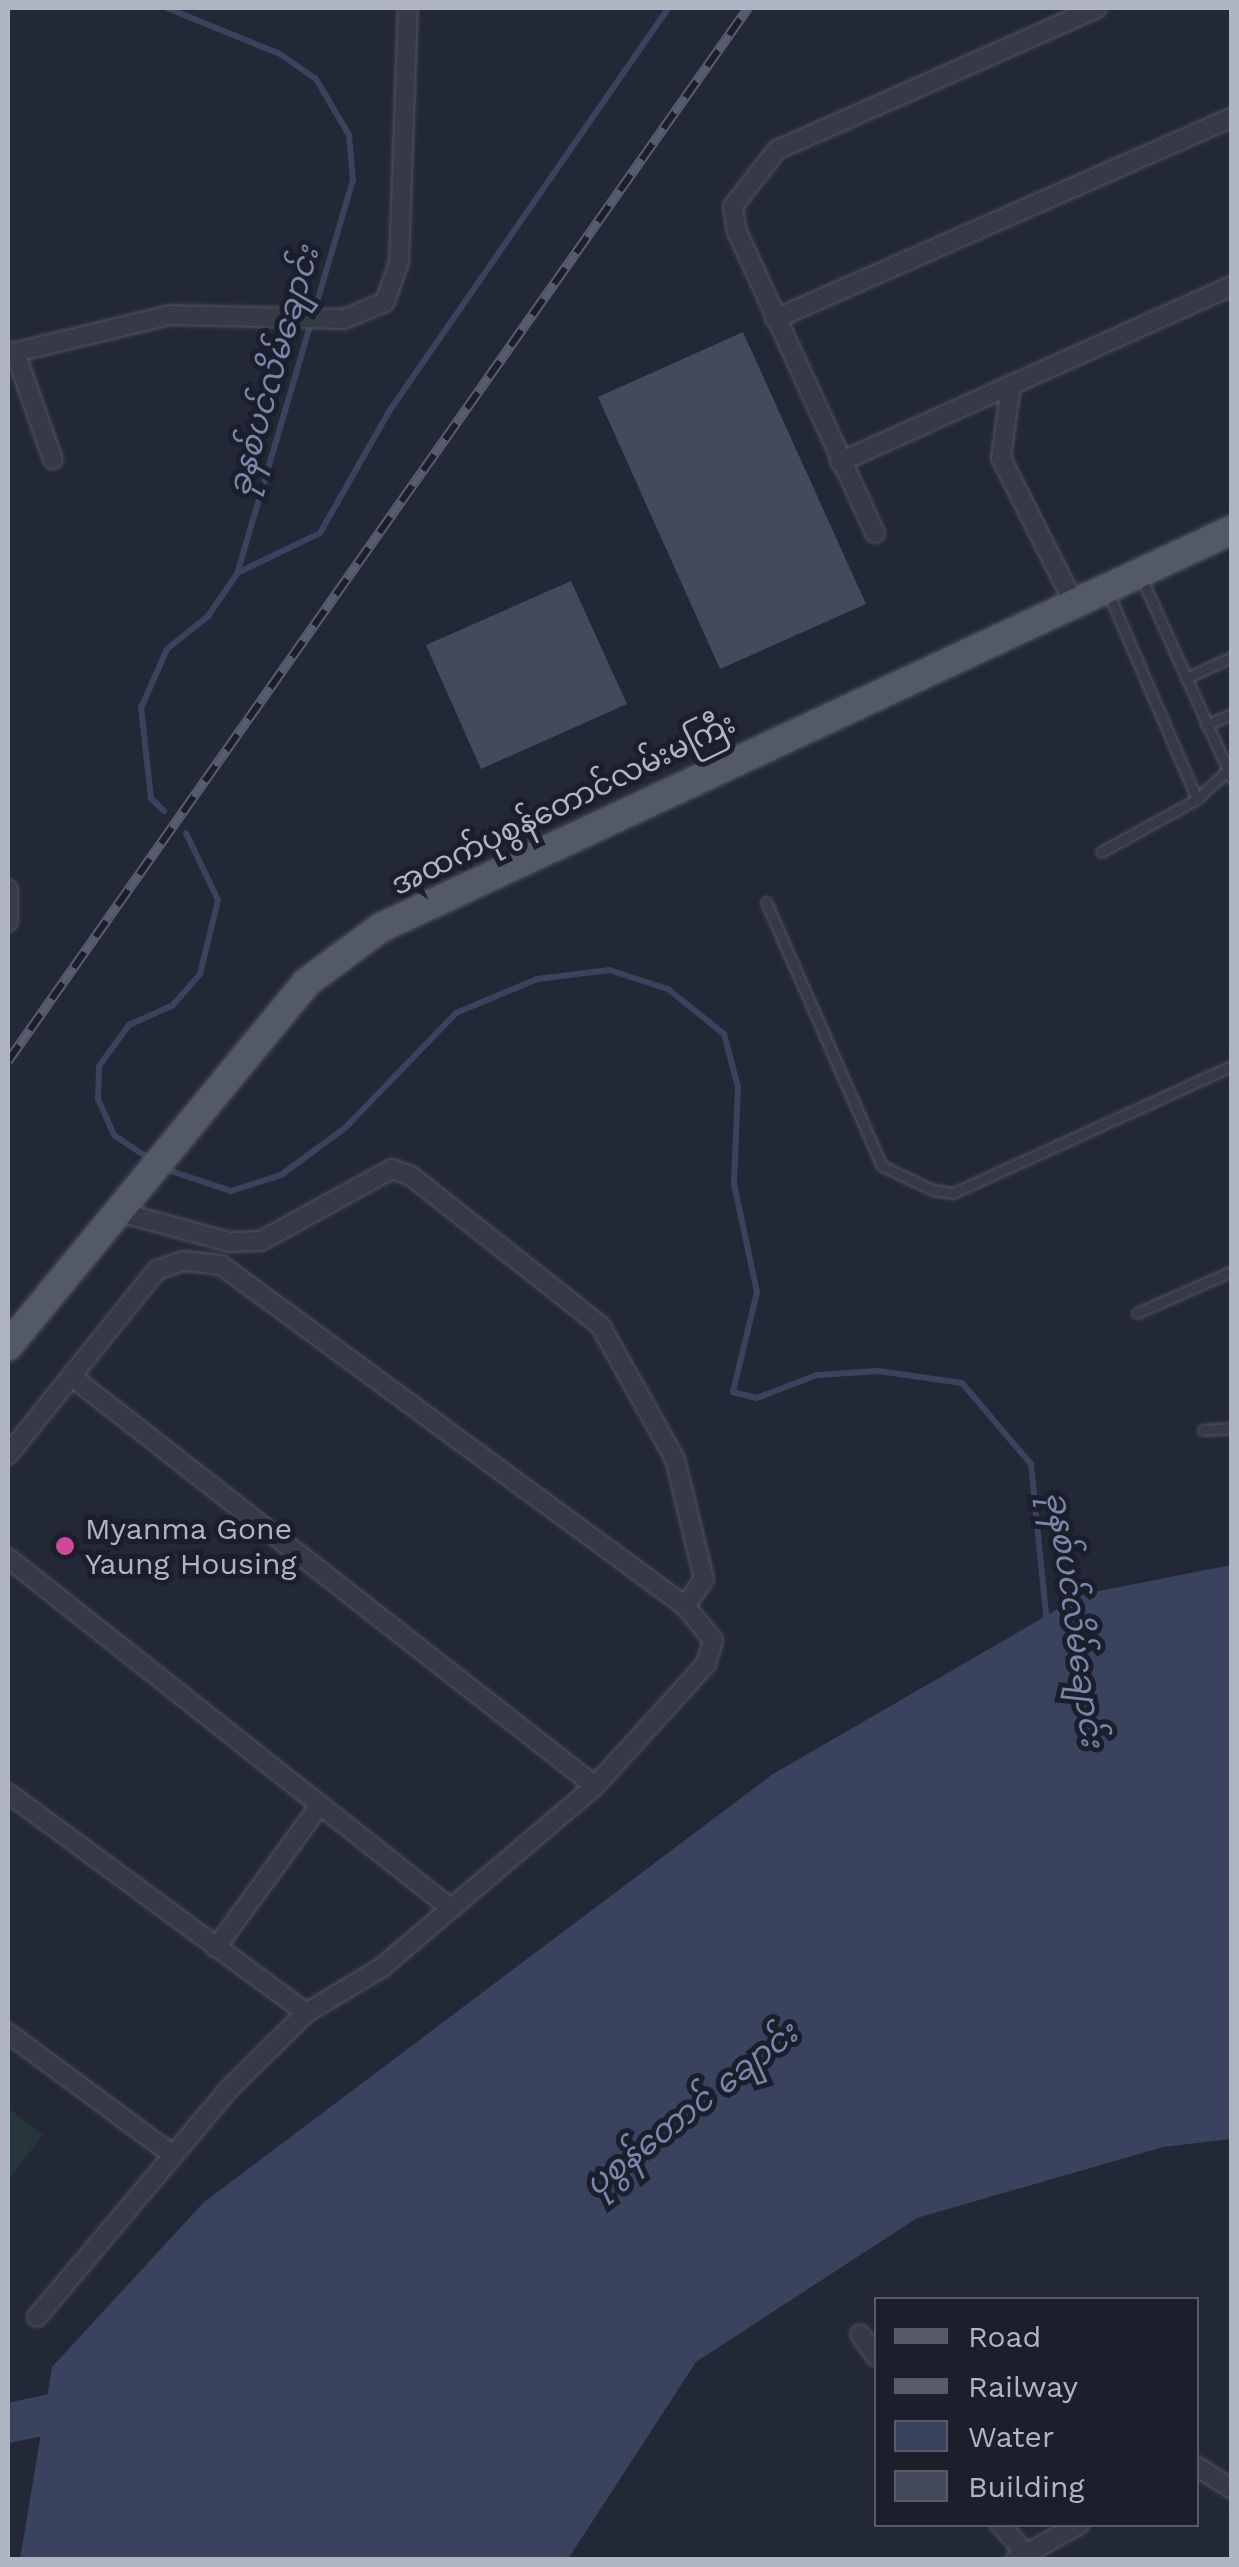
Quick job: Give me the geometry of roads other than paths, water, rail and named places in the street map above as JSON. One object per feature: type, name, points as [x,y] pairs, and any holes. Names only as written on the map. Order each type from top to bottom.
[{"type":"main road","name":"အထက်ပုစွန်တောင်လမ်းမကြီး","points":[[8,1346],[306,983],[380,928],[1073,600],[1232,530]]},
{"type":"street","points":[[53,460],[11,353],[170,314],[344,320],[385,302],[395,282],[408,8]]},
{"type":"street","points":[[874,532],[731,218],[767,156],[1097,8]]},
{"type":"street","points":[[776,319],[1232,117]]},
{"type":"street","points":[[840,462],[1232,286]]},
{"type":"street","points":[[1012,385],[1001,458],[1073,600]]},
{"type":"street","points":[[8,889],[8,922]]},
{"type":"street","points":[[116,1211],[230,1242],[261,1241],[392,1169],[411,1176],[600,1325],[675,1459],[704,1579],[684,1606]]},
{"type":"street","points":[[8,1455],[158,1270],[221,1265],[684,1606],[714,1640],[706,1664],[596,1786],[381,1968],[306,2013],[168,2152],[37,2316]]},
{"type":"street","points":[[71,1376],[596,1786]]},
{"type":"street","points":[[8,1558],[317,1809],[449,1907]]},
{"type":"street","points":[[8,1793],[306,2013]]},
{"type":"street","points":[[216,1948],[317,1809]]},
{"type":"street","points":[[8,2033],[168,2152]]},
{"type":"street","points":[[860,2334],[874,2354]]},
{"type":"street","points":[[1199,2468],[1232,2489]]},
{"type":"street","points":[[1002,2527],[1020,2557],[1075,2527]]},
{"type":"lane","points":[[1101,852],[1197,800],[1230,772],[1139,572]]},
{"type":"lane","points":[[1106,588],[1197,800]]},
{"type":"lane","points":[[1186,678],[1232,658]]},
{"type":"lane","points":[[1206,725],[1232,714]]},
{"type":"lane","points":[[766,902],[882,1166],[933,1190],[953,1193],[1232,1066]]},
{"type":"lane","points":[[1137,1312],[1232,1271]]},
{"type":"lane","points":[[1202,1430],[1232,1428]]},
{"type":"water","name":"ပုစွန်တောင် ချောင်း","points":[[1231,1565],[1231,2139],[1163,2147],[917,2218],[696,2362],[568,2559],[20,2559],[52,2367],[204,2202],[773,1774],[1084,1594]]},
{"type":"waterway","name":"ခုနစ်ပင်လိမ်ချောင်း","points":[[164,811],[151,798],[141,708],[167,649],[208,616],[237,574],[353,180],[349,135],[316,79],[280,54],[167,8]]},
{"type":"waterway","points":[[237,573],[320,533],[390,410],[668,8]]},
{"type":"waterway","name":"ခုနစ်ပင်လိမ်ချောင်း","points":[[150,1159],[114,1135],[98,1099],[99,1066],[129,1025],[173,1005],[200,974],[218,900],[186,833]]},
{"type":"waterway","name":"ခုနစ်ပင်လိမ်ချောင်း","points":[[165,1169],[231,1191],[281,1175],[345,1128],[456,1013],[537,979],[609,970],[668,989],[724,1034],[738,1087],[734,1184],[757,1292],[733,1392],[757,1398],[817,1375],[878,1371],[962,1383],[1031,1464],[1047,1625]]},
{"type":"waterway","points":[[8,2423],[94,2405]]},
{"type":"railway","points":[[8,1061],[748,8]]},
{"type":"place","name":"Myanma Gone Yaung Housing","points":[[65,1546]]}]
